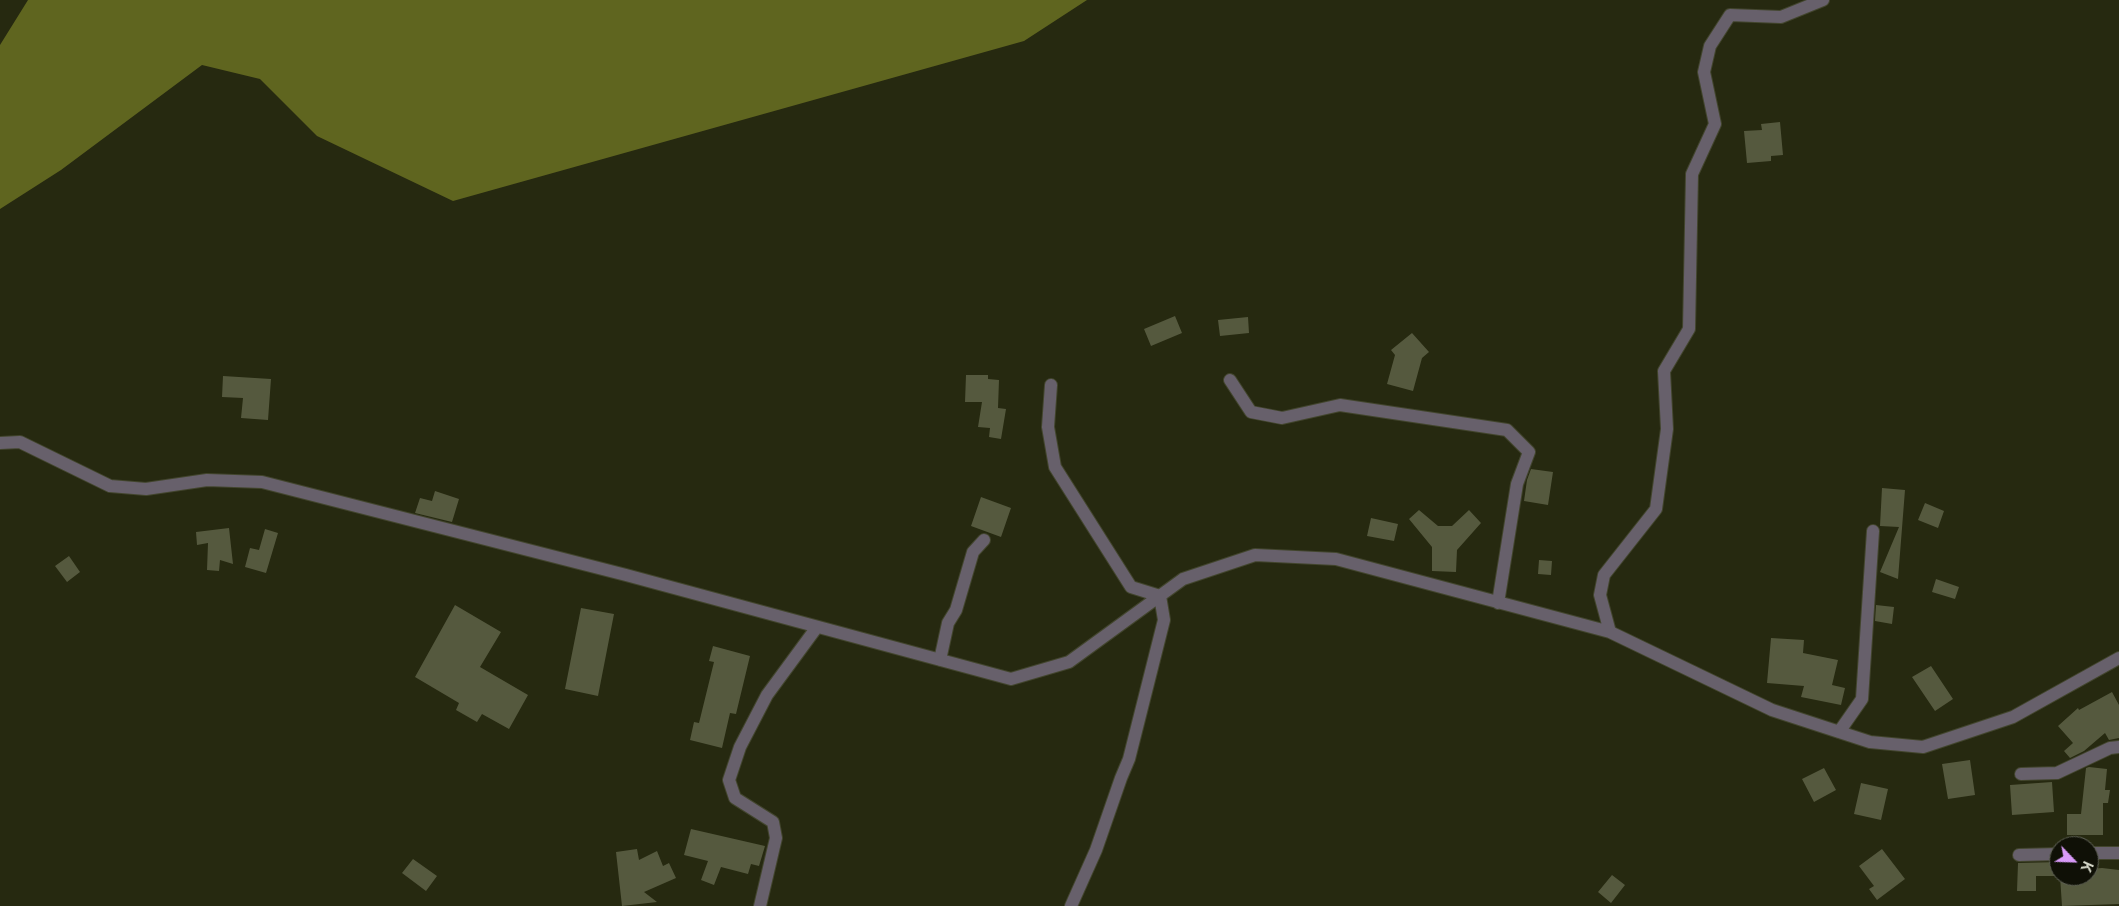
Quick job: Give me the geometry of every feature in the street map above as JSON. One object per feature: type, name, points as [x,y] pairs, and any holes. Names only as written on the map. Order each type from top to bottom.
[{"type":"street","points":[[1610,632],[1600,595],[1604,576],[1656,508],[1667,429],[1664,371],[1689,329],[1692,174],[1715,124],[1704,72],[1710,46],[1730,15],[1781,17],[1822,0]]},
{"type":"street","points":[[1230,380],[1252,412],[1282,418],[1340,405],[1507,430],[1529,452],[1517,484],[1498,602]]},
{"type":"street","points":[[1051,385],[1048,428],[1055,467],[1131,587],[1160,596]]},
{"type":"street","points":[[0,443],[20,442],[110,486],[146,489],[207,480],[262,482],[626,575],[1011,679],[1069,662],[1182,579],[1255,555],[1336,559],[1610,632],[1772,710],[1870,742],[1923,747],[2013,717],[2119,658]]},
{"type":"street","points":[[1839,732],[1862,699],[1873,531]]},
{"type":"street","points":[[940,660],[948,623],[956,610],[973,552],[984,540]]},
{"type":"street","points":[[1071,906],[1096,850],[1121,778],[1130,759],[1164,620],[1160,596]]},
{"type":"street","points":[[760,906],[776,838],[773,822],[735,798],[729,780],[740,747],[766,695],[817,627]]},
{"type":"street","points":[[2021,774],[2057,773],[2110,748],[2119,747]]},
{"type":"street","points":[[2099,853],[2119,853]]},
{"type":"street","points":[[2019,854],[2049,854]]},
{"type":"green space","points":[[28,0],[1087,0],[1024,41],[453,201],[317,136],[260,79],[202,65],[61,170],[0,209],[0,45]]},
{"type":"building","points":[[1780,122],[1783,155],[1771,156],[1771,161],[1747,163],[1744,131],[1762,130],[1761,124]]},
{"type":"building","points":[[1175,316],[1182,333],[1151,346],[1144,329]]},
{"type":"building","points":[[1248,317],[1249,333],[1220,336],[1218,320]]},
{"type":"building","points":[[1412,333],[1429,352],[1422,358],[1413,391],[1387,384],[1395,355],[1391,350]]},
{"type":"building","points":[[966,375],[988,375],[988,379],[999,380],[998,408],[1006,409],[1001,439],[989,437],[990,428],[978,427],[982,402],[965,402]]},
{"type":"building","points":[[223,376],[271,379],[268,420],[241,418],[243,398],[222,397]]},
{"type":"building","points":[[1531,469],[1553,472],[1548,505],[1524,501],[1527,480]]},
{"type":"building","points":[[1882,488],[1905,490],[1898,579],[1880,572],[1899,527],[1880,526]]},
{"type":"building","points":[[435,491],[459,499],[452,522],[415,513],[420,498],[432,501]]},
{"type":"building","points":[[981,497],[1011,508],[1001,537],[971,526]]},
{"type":"building","points":[[1925,503],[1944,511],[1938,528],[1918,520]]},
{"type":"building","points":[[1419,510],[1438,526],[1452,526],[1469,510],[1481,523],[1457,550],[1456,572],[1432,571],[1432,547],[1409,519]]},
{"type":"building","points":[[1371,518],[1398,524],[1394,541],[1367,536]]},
{"type":"building","points":[[229,528],[233,564],[220,560],[219,571],[207,570],[208,543],[197,545],[196,532]]},
{"type":"building","points":[[265,529],[278,533],[266,573],[245,567],[250,548],[259,550]]},
{"type":"building","points":[[69,556],[80,572],[67,582],[55,566]]},
{"type":"building","points":[[1539,560],[1552,561],[1551,575],[1538,574]]},
{"type":"building","points":[[1936,579],[1959,587],[1955,599],[1932,592]]},
{"type":"building","points":[[455,605],[501,632],[480,667],[528,695],[509,729],[482,714],[477,722],[456,710],[459,703],[415,677]]},
{"type":"building","points":[[1876,605],[1894,607],[1892,624],[1875,621]]},
{"type":"building","points":[[581,608],[614,614],[598,696],[565,689]]},
{"type":"building","points":[[1771,638],[1804,640],[1803,653],[1838,660],[1832,685],[1845,688],[1841,705],[1801,697],[1804,686],[1767,683]]},
{"type":"building","points":[[713,646],[750,656],[736,714],[730,713],[722,748],[690,740],[694,722],[699,723],[714,662],[709,661]]},
{"type":"building","points":[[1931,666],[1953,699],[1935,711],[1912,677]]},
{"type":"building","points":[[2112,692],[2119,705],[2119,738],[2109,740],[2105,733],[2084,751],[2070,758],[2064,751],[2073,743],[2058,726],[2078,708],[2079,710]]},
{"type":"building","points":[[1970,760],[1975,795],[1948,799],[1942,764]]},
{"type":"building","points":[[1824,768],[1836,790],[1814,802],[1802,779]]},
{"type":"building","points":[[2086,768],[2107,769],[2105,790],[2110,790],[2108,803],[2103,803],[2103,835],[2067,835],[2067,814],[2081,814]]},
{"type":"building","points":[[2052,782],[2054,812],[2012,815],[2010,785]]},
{"type":"building","points":[[1861,783],[1888,789],[1881,820],[1854,814]]},
{"type":"building","points":[[691,829],[765,846],[759,866],[751,864],[748,874],[721,867],[714,885],[701,880],[708,861],[684,855]]},
{"type":"building","points":[[637,849],[639,860],[657,851],[663,866],[669,863],[676,878],[644,892],[657,902],[622,906],[616,852]]},
{"type":"building","points":[[1882,849],[1905,879],[1877,900],[1869,889],[1874,886],[1859,866]]},
{"type":"building","points":[[413,859],[437,876],[426,891],[402,873]]},
{"type":"building","points":[[2049,862],[2049,876],[2036,876],[2036,891],[2017,891],[2018,863]]},
{"type":"building","points":[[2099,868],[2119,870],[2119,904],[2062,906],[2061,886],[2099,886]]},
{"type":"building","points":[[1612,875],[1625,885],[1611,903],[1598,892]]}]
